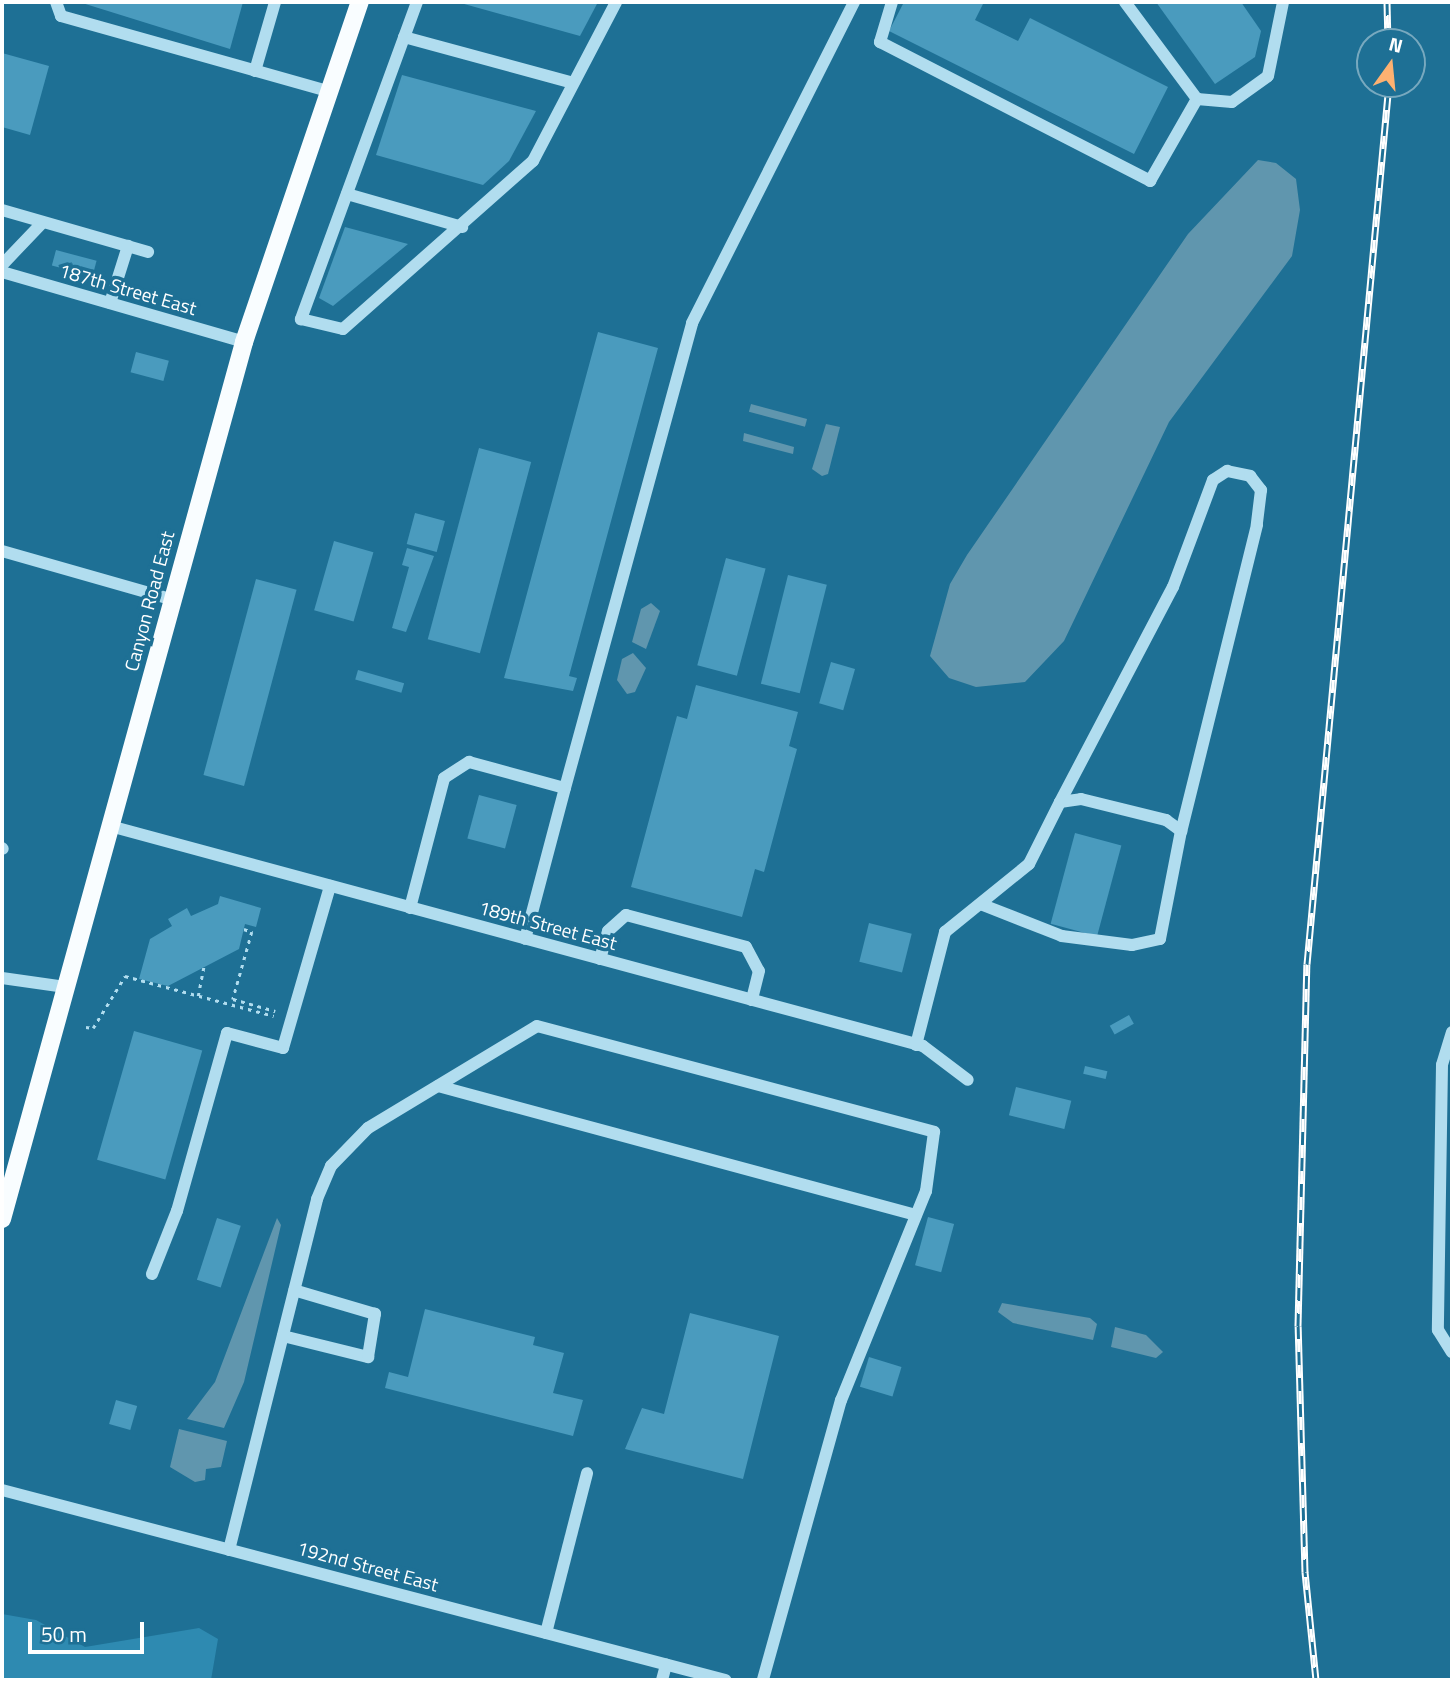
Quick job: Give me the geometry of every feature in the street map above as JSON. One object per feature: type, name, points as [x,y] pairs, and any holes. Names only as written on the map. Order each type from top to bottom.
[{"type":"main road","name":"Canyon Road East","points":[[2,1219],[244,342],[327,91],[360,2]]},
{"type":"street","points":[[56,2],[61,16],[327,91]]},
{"type":"street","points":[[256,71],[275,2]]},
{"type":"street","points":[[417,2],[301,319],[343,329],[462,227],[533,161],[616,2]]},
{"type":"street","points":[[525,939],[692,323],[854,2]]},
{"type":"street","points":[[892,2],[880,42],[1150,181],[1197,99]]},
{"type":"street","points":[[1125,2],[1197,99],[1231,102],[1268,76],[1283,2]]},
{"type":"street","points":[[404,37],[573,83]]},
{"type":"street","points":[[347,194],[462,227]]},
{"type":"street","points":[[2,210],[148,252]]},
{"type":"street","points":[[2,265],[43,222]]},
{"type":"street","points":[[110,303],[128,246]]},
{"type":"street","name":"187th Street East","points":[[2,272],[244,342]]},
{"type":"street","points":[[916,1045],[945,932],[983,905],[1029,864],[1173,587],[1213,480],[1227,471],[1250,476],[1261,490],[1257,525],[1181,831],[1160,939],[1132,945],[1062,936],[983,905]]},
{"type":"street","points":[[2,551],[171,599]]},
{"type":"street","points":[[410,908],[444,778],[470,762],[565,788]]},
{"type":"street","points":[[1060,802],[1082,799],[1166,820],[1181,831]]},
{"type":"street","name":"189th Street East","points":[[110,826],[916,1045],[968,1080]]},
{"type":"street","points":[[152,1274],[177,1211],[227,1033],[283,1048],[330,886]]},
{"type":"street","points":[[600,959],[608,931],[626,915],[746,947],[759,971],[752,1000]]},
{"type":"street","points":[[2,978],[65,987]]},
{"type":"street","points":[[229,1549],[294,1290],[331,1166],[368,1128],[537,1026],[934,1132],[916,1215],[841,1400],[763,1680]]},
{"type":"street","points":[[1452,1032],[1442,1076],[1438,1330],[1452,1352]]},
{"type":"street","points":[[438,1086],[916,1215]]},
{"type":"street","points":[[283,1336],[368,1357],[375,1314],[294,1290]]},
{"type":"street","points":[[546,1633],[587,1473]]},
{"type":"street","name":"192nd Street East","points":[[2,1490],[725,1680]]},
{"type":"street","points":[[662,1680],[666,1665]]},
{"type":"path","points":[[235,1006],[252,932],[244,929]]},
{"type":"path","points":[[198,996],[204,964]]},
{"type":"path","points":[[86,1027],[93,1028],[125,976],[274,1016]]},
{"type":"path","points":[[236,1000],[275,1011]]},
{"type":"shaded area","points":[[1258,160],[1276,163],[1296,179],[1300,210],[1292,256],[1169,422],[1064,641],[1025,682],[976,687],[949,678],[930,656],[950,584],[967,555],[1188,234]]},
{"type":"shaded area","points":[[751,404],[807,419],[805,427],[749,412]]},
{"type":"shaded area","points":[[826,424],[840,427],[828,474],[822,476],[812,469]]},
{"type":"shaded area","points":[[744,433],[794,447],[793,454],[743,441]]},
{"type":"shaded area","points":[[651,603],[660,611],[646,649],[632,642],[641,609]]},
{"type":"shaded area","points":[[633,653],[646,668],[635,692],[627,694],[617,680],[622,659]]},
{"type":"shaded area","points":[[277,1218],[281,1225],[244,1382],[224,1428],[187,1419],[215,1382]]},
{"type":"shaded area","points":[[1002,1303],[1090,1318],[1097,1324],[1093,1340],[1013,1323],[998,1312]]},
{"type":"shaded area","points":[[1115,1327],[1146,1335],[1163,1352],[1156,1358],[1111,1347]]},
{"type":"shaded area","points":[[179,1429],[227,1441],[221,1467],[206,1469],[205,1480],[195,1482],[170,1467]]},
{"type":"shaded area","points":[[2,1614],[36,1620],[85,1647],[199,1628],[218,1639],[211,1680],[2,1680]]},
{"type":"building","points":[[79,2],[243,2],[230,49]]},
{"type":"building","points":[[457,2],[598,2],[580,36]]},
{"type":"building","points":[[904,2],[984,2],[975,20],[1018,41],[1030,18],[1168,87],[1134,154],[889,31]]},
{"type":"building","points":[[1156,2],[1241,2],[1261,31],[1255,57],[1215,84]]},
{"type":"building","points":[[2,53],[49,66],[30,135],[2,127]]},
{"type":"building","points":[[402,75],[536,111],[509,161],[483,185],[376,155]]},
{"type":"building","points":[[345,227],[408,244],[333,306],[319,298]]},
{"type":"building","points":[[56,250],[97,261],[92,276],[52,265]]},
{"type":"building","points":[[598,332],[658,348],[569,676],[577,678],[573,691],[504,678]]},
{"type":"building","points":[[136,352],[169,361],[163,381],[131,372]]},
{"type":"building","points":[[479,448],[531,462],[480,653],[428,639]]},
{"type":"building","points":[[415,513],[445,521],[437,552],[407,544]]},
{"type":"building","points":[[334,541],[373,552],[354,622],[314,610]]},
{"type":"building","points":[[407,548],[434,556],[406,632],[392,628],[409,567],[402,565]]},
{"type":"building","points":[[726,558],[766,569],[737,676],[697,665]]},
{"type":"building","points":[[788,575],[827,585],[800,693],[761,684]]},
{"type":"building","points":[[256,579],[297,590],[244,786],[203,775]]},
{"type":"building","points":[[831,662],[855,669],[843,710],[819,703]]},
{"type":"building","points":[[358,670],[404,683],[401,693],[355,680]]},
{"type":"building","points":[[696,685],[798,712],[789,746],[797,749],[764,872],[755,869],[742,917],[631,887],[677,716],[687,719]]},
{"type":"building","points":[[479,795],[517,805],[505,849],[467,838]]},
{"type":"building","points":[[1075,833],[1121,845],[1097,936],[1051,924]]},
{"type":"building","points":[[220,896],[261,908],[256,927],[245,924],[239,949],[168,986],[139,979],[150,939],[172,926],[168,919],[187,908],[191,916],[218,904]]},
{"type":"building","points":[[869,923],[912,934],[902,972],[859,962]]},
{"type":"building","points":[[1129,1015],[1134,1024],[1115,1034],[1110,1026]]},
{"type":"building","points":[[134,1031],[202,1051],[165,1179],[97,1160]]},
{"type":"building","points":[[1085,1066],[1107,1071],[1106,1079],[1083,1074]]},
{"type":"building","points":[[1016,1087],[1071,1101],[1064,1129],[1009,1115]]},
{"type":"building","points":[[928,1217],[954,1224],[941,1272],[915,1265]]},
{"type":"building","points":[[217,1218],[241,1226],[221,1288],[197,1280]]},
{"type":"building","points":[[425,1309],[535,1337],[533,1345],[564,1353],[553,1393],[583,1400],[573,1436],[385,1388],[389,1372],[408,1377]]},
{"type":"building","points":[[690,1313],[779,1336],[743,1479],[625,1449],[642,1408],[664,1414]]},
{"type":"building","points":[[869,1357],[902,1367],[892,1397],[860,1387]]},
{"type":"building","points":[[116,1400],[137,1406],[130,1430],[109,1424]]},
{"type":"railway","points":[[1387,2],[1388,28]]},
{"type":"railway","points":[[1316,1680],[1305,1572],[1298,1326],[1307,964],[1388,98]]}]
